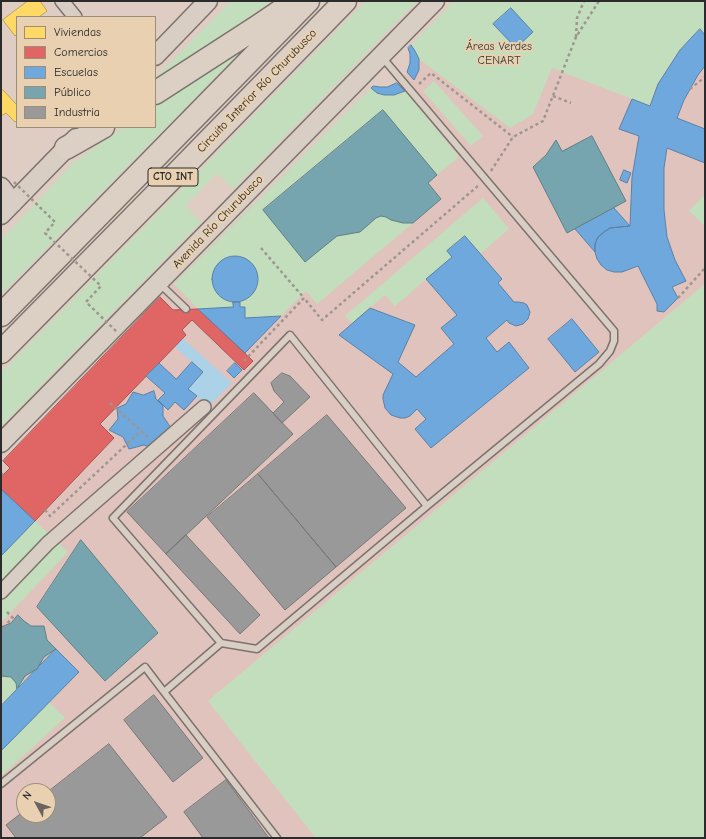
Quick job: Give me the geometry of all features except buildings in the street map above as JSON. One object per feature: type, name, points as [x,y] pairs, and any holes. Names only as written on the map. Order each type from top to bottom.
[{"type":"highway","points":[[156,92],[295,1]]},
{"type":"highway","name":"CTO INT","points":[[1,315],[308,1]]},
{"type":"highway","name":"Circuito Interior Río Churubusco","points":[[1,352],[345,1]]},
{"type":"highway","points":[[66,148],[101,128]]},
{"type":"main road","points":[[156,55],[208,1]]},
{"type":"main road","name":"Avenida Río Churubusco","points":[[1,443],[434,1]]},
{"type":"main road","points":[[7,209],[85,128]]},
{"type":"main road","points":[[7,185],[7,209]]},
{"type":"street","points":[[62,1],[74,16]]},
{"type":"street","points":[[1,592],[48,543],[204,407]]},
{"type":"lane","points":[[381,56],[614,331],[614,341],[610,351],[599,364],[257,648],[221,643],[113,518],[290,335],[427,506]]},
{"type":"lane","points":[[159,283],[186,309]]},
{"type":"lane","points":[[164,692],[221,643]]},
{"type":"lane","points":[[1,784],[145,667],[278,838]]},
{"type":"path","points":[[576,37],[577,18],[584,1]]},
{"type":"path","points":[[261,248],[322,320],[486,179],[513,137],[542,121],[576,37],[599,1]]},
{"type":"path","points":[[411,91],[431,73],[513,137]]},
{"type":"path","points":[[690,89],[705,76]]},
{"type":"path","points":[[553,96],[571,103]]},
{"type":"path","points":[[7,185],[55,222],[45,233],[101,286],[86,302],[118,333]]},
{"type":"path","points":[[678,298],[705,268]]},
{"type":"path","points":[[244,361],[304,298]]},
{"type":"path","points":[[110,403],[159,447]]},
{"type":"path","points":[[45,510],[50,516],[141,431]]},
{"type":"path","points":[[7,612],[20,625]]},
{"type":"path","points":[[1,633],[12,617]]},
{"type":"shaded area","points":[[454,1],[705,1],[705,284],[208,701],[316,838],[1,838],[1,463],[160,297],[373,86],[387,87],[401,80],[407,72],[410,63],[408,48]]},
{"type":"green space","points":[[231,1],[271,1],[156,84],[156,77]]},
{"type":"green space","points":[[366,1],[417,1],[233,189],[217,173],[185,206],[201,222],[1,426],[1,373]]},
{"type":"green space","name":"Áreas Verdes CENART","points":[[454,1],[705,1],[705,35],[700,29],[680,50],[658,84],[650,106],[552,68],[533,114],[510,128],[419,59],[411,45]]},
{"type":"green space","points":[[255,37],[1,294],[1,240],[74,162],[123,128],[156,128],[156,105]]},
{"type":"green space","points":[[434,81],[483,136],[471,146],[423,91]]},
{"type":"green space","points":[[371,88],[377,93],[405,91],[459,157],[437,175],[383,110],[263,210],[305,262],[337,236],[360,232],[376,218],[381,216],[413,223],[317,304],[306,291],[281,316],[245,318],[245,307],[198,309],[174,284]]},
{"type":"green space","points":[[705,194],[705,226],[689,211]]},
{"type":"green space","points":[[483,198],[509,229],[480,254],[465,236],[447,251],[452,257],[395,306],[385,295],[352,323],[345,316]]},
{"type":"green space","points":[[705,284],[705,838],[316,838],[208,701]]},
{"type":"green space","points":[[35,521],[68,552],[1,623],[1,556]]},
{"type":"green space","points":[[1,671],[25,681],[1,706]]},
{"type":"green space","points":[[49,702],[65,718],[1,776],[1,751]]},
{"type":"water","points":[[182,338],[232,383],[208,407],[188,389],[203,372],[175,347]]}]
